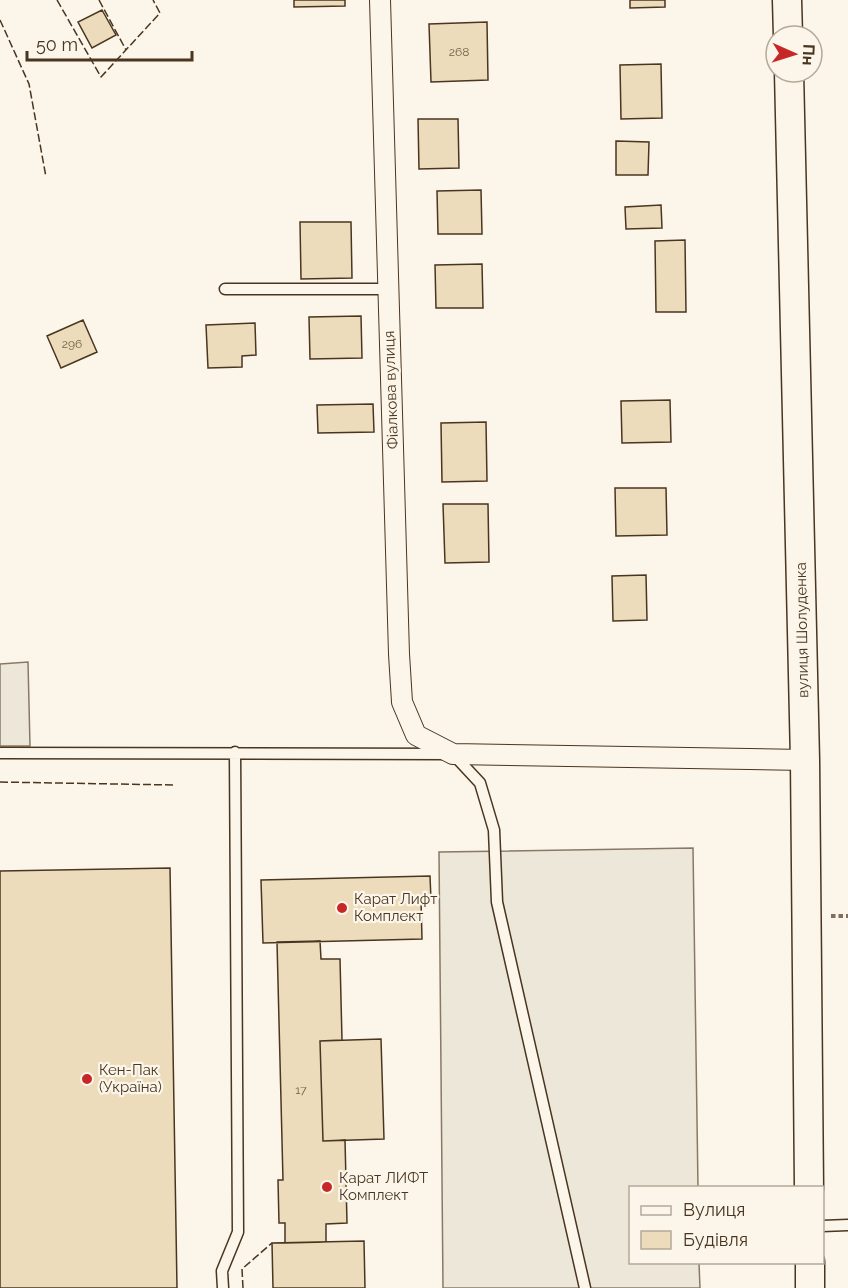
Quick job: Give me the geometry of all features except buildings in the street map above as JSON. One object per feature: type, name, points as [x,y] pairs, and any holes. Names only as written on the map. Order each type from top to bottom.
[{"type":"main road","points":[[787,0],[788,24]]},
{"type":"main road","name":"вулиця Шолуденка","points":[[789,84],[805,760],[809,1186]]},
{"type":"main road","points":[[810,1264],[810,1288]]},
{"type":"street","name":"Фіалкова вулиця","points":[[380,0],[402,702],[416,735],[453,754]]},
{"type":"street","points":[[453,754],[805,760]]},
{"type":"lane","points":[[225,289],[388,290]]},
{"type":"lane","points":[[223,1288],[222,1271],[238,1232],[235,752]]},
{"type":"lane","points":[[0,753],[453,754],[480,783],[494,830],[497,902],[585,1288]]},
{"type":"lane","points":[[824,1226],[848,1226]]},
{"type":"shaded area","points":[[28,662],[30,746],[0,746],[0,664]]},
{"type":"shaded area","points":[[693,848],[698,1186],[629,1186],[629,1264],[699,1264],[700,1288],[443,1288],[439,852]]},
{"type":"fence","points":[[57,0],[101,77],[160,13],[153,0]]},
{"type":"fence","points":[[99,0],[126,50]]},
{"type":"fence","points":[[0,20],[29,84],[46,177]]},
{"type":"fence","points":[[0,782],[173,785]]},
{"type":"fence","points":[[243,1288],[242,1269],[272,1243]]},
{"type":"place","name":"Карат Лифт Комплект","points":[[342,908]]},
{"type":"place","name":"Кен-Пак (Україна)","points":[[87,1079]]},
{"type":"place","name":"Карат ЛИФТ Комплект","points":[[327,1187]]}]
